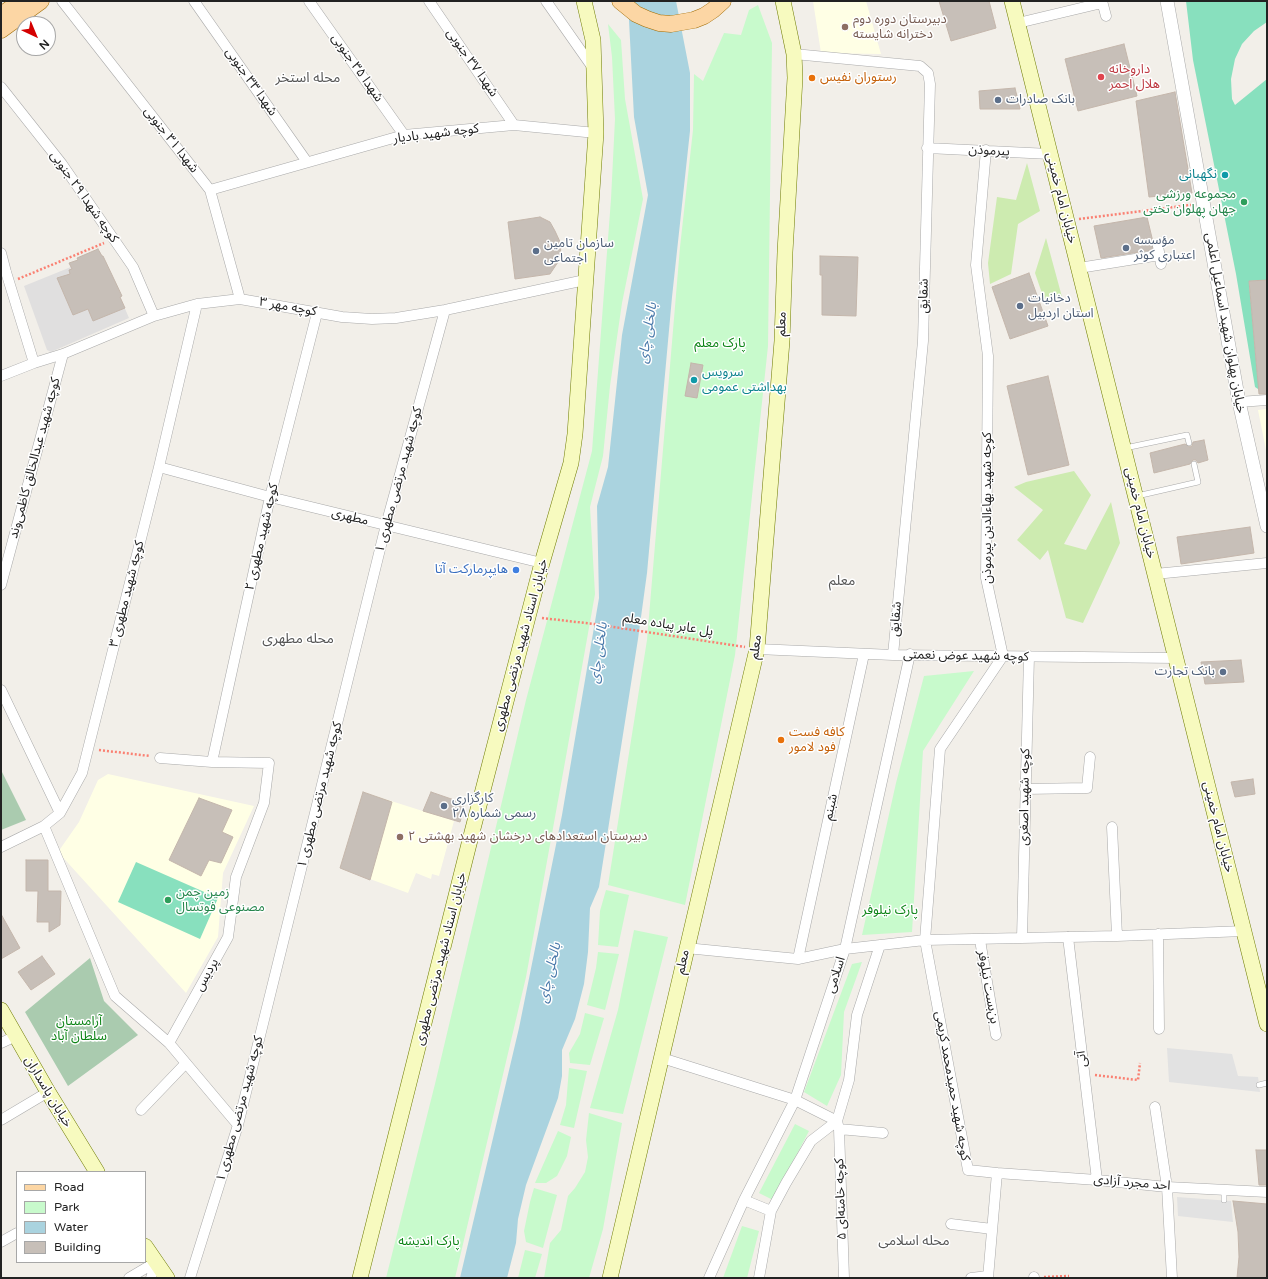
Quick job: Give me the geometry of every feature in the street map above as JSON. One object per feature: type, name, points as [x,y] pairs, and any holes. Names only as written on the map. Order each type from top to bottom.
[{"type":"main road","points":[[1,15],[22,1]]},
{"type":"main road","points":[[1,30],[41,1]]},
{"type":"main road","name":"خیابان استاد شهید مرتضی مطهری","points":[[360,1278],[470,840],[542,563],[571,463],[575,434],[596,133],[593,40],[584,1]]},
{"type":"main road","points":[[620,1],[636,14],[647,20],[671,24],[694,20],[713,10],[723,1]]},
{"type":"main road","name":"معلم","points":[[610,1278],[757,649],[782,341],[785,252],[795,78],[794,54],[783,1]]},
{"type":"main road","name":"خیابان امام خمینی","points":[[1012,1],[1267,1024]]},
{"type":"main road","name":"خیابان پاسداران","points":[[1,1010],[48,1092],[96,1171]]},
{"type":"main road","points":[[146,1247],[167,1278]]},
{"type":"street","name":"شهدا ۳۱ جنوبی","points":[[62,1],[210,190],[240,299]]},
{"type":"street","name":"شهدا ۳۳ جنوبی","points":[[194,1],[307,162]]},
{"type":"street","name":"شهدا ۳۵ جنوبی","points":[[309,1],[404,135]]},
{"type":"street","name":"شهدا ۳۷ جنوبی","points":[[429,1],[514,125]]},
{"type":"street","points":[[546,1],[595,70]]},
{"type":"street","name":"خیابان پهلوان شهید اسماعیل اعلمی","points":[[1167,1],[1239,402],[1267,526]]},
{"type":"street","points":[[1018,23],[1102,2],[1106,16]]},
{"type":"street","name":"شقایق","points":[[794,54],[920,66],[928,73],[930,84],[927,148],[923,341],[893,655]]},
{"type":"street","name":"کوچه شهدا ۲۹ جنوبی","points":[[1,87],[62,164],[133,267],[154,316]]},
{"type":"street","name":"کوچه شهید بادیار","points":[[210,190],[404,135],[514,125],[596,133]]},
{"type":"street","name":"پیرموذن","points":[[927,148],[1050,154]]},
{"type":"street","name":"کوچه شهید بهاءالدین پیرموذن","points":[[986,150],[976,264],[988,356],[986,578],[1003,656]]},
{"type":"street","points":[[1,253],[5,277],[34,363]]},
{"type":"street","points":[[1079,268],[1160,255]]},
{"type":"street","name":"کوچه مهر ۳","points":[[1,376],[34,363],[63,354],[154,316],[197,304],[240,299],[317,313],[372,319],[396,318],[445,310],[585,280]]},
{"type":"street","name":"کوچه شهید مطهری ۳","points":[[1,847],[44,826],[60,813],[82,773],[159,467],[197,304]]},
{"type":"street","name":"کوچه شهید مرتضی مطهری ۱","points":[[190,1278],[238,1124],[386,526],[445,310]]},
{"type":"street","name":"کوچه شهید مطهری ۲","points":[[212,762],[270,496],[317,313]]},
{"type":"street","name":"کوچه شهید عبدالخالق کاظمی‌وند","points":[[1,585],[63,354]]},
{"type":"street","points":[[1239,402],[1267,400]]},
{"type":"street","name":"مطهری","points":[[159,467],[386,526],[542,563]]},
{"type":"street","points":[[1155,574],[1267,563]]},
{"type":"street","name":"کوچه شهید عوض نعمتی","points":[[757,649],[893,655],[1176,658]]},
{"type":"street","name":"شبنم","points":[[798,959],[864,654]]},
{"type":"street","name":"اسلامی","points":[[709,1278],[744,1200],[795,1100],[845,949],[910,654]]},
{"type":"street","points":[[925,940],[940,749],[1003,656]]},
{"type":"street","name":"کوچه شهید اصغری","points":[[1022,938],[1029,656]]},
{"type":"street","points":[[1,690],[60,813]]},
{"type":"street","points":[[1025,789],[1087,788],[1090,757]]},
{"type":"street","name":"پردیس","points":[[160,758],[212,762],[269,763],[264,803],[236,878],[228,937],[169,1043]]},
{"type":"street","points":[[44,826],[115,996],[169,1043],[238,1124]]},
{"type":"street","points":[[1112,827],[1117,936]]},
{"type":"street","points":[[686,948],[798,959],[845,949],[925,940],[980,940],[1244,931]]},
{"type":"street","points":[[1158,934],[1160,1029]]},
{"type":"street","name":"آتی","points":[[1068,937],[1097,1180]]},
{"type":"street","name":"کوچه شهید حمیدمحمد کریمی","points":[[925,940],[968,1170],[997,1173]]},
{"type":"street","name":"بن‌بست نیلوفر","points":[[980,940],[996,1035]]},
{"type":"street","points":[[759,1278],[771,1211],[811,1141],[838,1125],[849,1080],[857,1015],[880,945]]},
{"type":"street","points":[[1,1043],[16,1036]]},
{"type":"street","points":[[662,1058],[795,1100],[838,1125],[883,1133]]},
{"type":"street","points":[[141,1110],[186,1063]]},
{"type":"street","points":[[1,1120],[48,1092]]},
{"type":"street","points":[[1155,1107],[1166,1187],[1172,1278]]},
{"type":"street","name":"کوچه خامنه‌ای ۵","points":[[838,1125],[844,1278]]},
{"type":"street","points":[[971,1278],[988,1277],[997,1173]]},
{"type":"street","name":"احد مجرد آزادی","points":[[997,1173],[1097,1180],[1224,1195],[1267,1192]]},
{"type":"street","points":[[744,1200],[771,1211]]},
{"type":"street","points":[[951,1224],[992,1229]]},
{"type":"street","points":[[1,1242],[16,1234]]},
{"type":"street","points":[[129,1278],[156,1262]]},
{"type":"street","points":[[151,1278],[156,1262]]},
{"type":"lane","points":[[1123,448],[1187,435],[1189,443]]},
{"type":"lane","points":[[1136,497],[1198,482],[1194,464]]},
{"type":"lane","points":[[1259,1085],[1267,1083]]},
{"type":"path","points":[[1067,220],[1203,203]]},
{"type":"path","points":[[5,277],[114,239]]},
{"type":"path","name":"پل عابر پیاده معلم","points":[[529,616],[645,631],[757,649]]},
{"type":"path","points":[[89,749],[160,758]]},
{"type":"path","points":[[1084,1073],[1138,1080],[1140,1063]]},
{"type":"path","points":[[1034,1277],[1069,1276]]},
{"type":"shaded area","name":"دبیرستان دوره دوم دخترانه شایسته","points":[[813,1],[866,1],[881,54],[821,53]]},
{"type":"shaded area","points":[[98,249],[103,256],[122,296],[120,297],[129,318],[51,352],[47,350],[24,286],[71,267],[69,263]]},
{"type":"shaded area","points":[[1267,409],[1267,455],[1258,410]]},
{"type":"shaded area","points":[[108,774],[254,806],[223,873],[218,937],[186,993],[58,852],[79,822],[98,780]],"holes":[[[199,798],[232,810],[222,832],[233,838],[221,863],[209,860],[201,876],[169,860]]]},
{"type":"shaded area","name":"دبیرستان استعدادهای درخشان شهید بهشتی ۲","points":[[363,792],[454,821],[439,876],[432,874],[431,879],[416,873],[408,893],[340,868]]},
{"type":"shaded area","points":[[1167,1048],[1232,1054],[1238,1076],[1258,1077],[1260,1092],[1169,1082]]},
{"type":"shaded area","points":[[1177,1197],[1231,1201],[1233,1222],[1178,1216]]},
{"type":"green space","name":"مجموعه ورزشی جهان پهلوان تختی","points":[[1186,1],[1267,1],[1267,22],[1254,31],[1242,44],[1235,59],[1231,79],[1232,99],[1235,105],[1267,79],[1267,280],[1249,281],[1258,380],[1267,379],[1267,395],[1255,387],[1236,274],[1193,60]]},
{"type":"green space","name":"پارک معلم","points":[[758,5],[772,43],[768,346],[735,655],[685,905],[608,885],[647,640],[680,247],[693,130],[694,74],[703,81],[724,33],[741,35],[749,10]]},
{"type":"green space","name":"پارک اندیشه","points":[[608,24],[621,40],[625,99],[643,199],[622,303],[610,386],[603,456],[590,507],[595,594],[526,977],[455,1278],[386,1278],[435,1084],[526,700],[592,451],[611,199],[615,119],[612,57]]},
{"type":"green space","points":[[1027,163],[1040,211],[1018,224],[1011,274],[990,284],[988,263],[997,197],[1016,200]]},
{"type":"green space","points":[[1046,238],[1062,297],[1046,305],[1035,273]]},
{"type":"green space","points":[[1074,471],[1091,495],[1064,544],[1086,550],[1111,502],[1120,543],[1083,623],[1066,618],[1048,550],[1040,560],[1017,540],[1043,510],[1014,487],[1026,482]]},
{"type":"green space","name":"پارک نیلوفر","points":[[974,671],[923,751],[912,932],[862,935],[896,783],[924,676]]},
{"type":"green space","points":[[1,770],[26,820],[1,830]]},
{"type":"green space","name":"زمین چمن مصنوعی فوتسال","points":[[136,862],[218,898],[200,939],[118,902]]},
{"type":"green space","points":[[606,890],[629,895],[618,947],[598,945],[600,911]]},
{"type":"green space","points":[[634,930],[668,937],[623,1114],[590,1108],[618,1010]]},
{"type":"green space","points":[[598,952],[619,954],[605,1010],[587,1005],[596,968]]},
{"type":"green space","name":"آرامستان سلطان آباد","points":[[90,958],[104,1001],[138,1035],[68,1086],[25,1012]]},
{"type":"green space","points":[[862,962],[844,1012],[841,1075],[827,1106],[804,1092],[852,964]]},
{"type":"green space","points":[[585,1013],[604,1018],[590,1065],[570,1063],[569,1053],[580,1034]]},
{"type":"green space","points":[[569,1068],[587,1071],[574,1128],[560,1125],[566,1105]]},
{"type":"green space","points":[[589,1113],[622,1123],[603,1229],[589,1278],[544,1278],[550,1243],[561,1230],[568,1196],[585,1172],[588,1157],[586,1140]]},
{"type":"green space","points":[[795,1124],[809,1131],[773,1200],[759,1193]]},
{"type":"green space","points":[[558,1131],[571,1137],[567,1156],[557,1176],[546,1183],[535,1183]]},
{"type":"green space","points":[[534,1188],[557,1195],[543,1248],[526,1242],[524,1231]]},
{"type":"green space","points":[[742,1226],[759,1231],[747,1278],[723,1278]]},
{"type":"green space","points":[[525,1250],[542,1254],[535,1278],[518,1278]]},
{"type":"water","name":"بالخلی چای","points":[[628,1],[676,1],[690,73],[690,131],[672,297],[647,573],[599,887],[590,908],[588,952],[584,984],[575,1019],[562,1050],[562,1076],[558,1098],[526,1185],[518,1219],[516,1243],[507,1278],[460,1278],[519,1028],[562,815],[599,598],[597,506],[608,467],[622,335],[648,195],[634,117]]},
{"type":"building","points":[[939,1],[989,1],[996,28],[951,41]]},
{"type":"building","name":"داروخانه هلال احمر","points":[[1124,44],[1137,96],[1078,111],[1065,59]]},
{"type":"building","name":"بانک صادرات","points":[[1015,88],[1020,109],[980,109],[979,91]]},
{"type":"building","points":[[1175,92],[1192,193],[1149,197],[1136,101]]},
{"type":"building","name":"سازمان تامین اجتماعی","points":[[540,217],[550,222],[555,231],[561,244],[560,259],[550,274],[515,279],[508,222]]},
{"type":"building","points":[[1147,217],[1153,242],[1152,250],[1101,258],[1094,226]]},
{"type":"building","points":[[98,249],[103,256],[122,296],[120,297],[125,308],[93,321],[88,309],[73,315],[57,278],[70,274],[69,270],[72,269],[69,263],[78,260],[77,258]]},
{"type":"building","points":[[820,256],[858,257],[856,316],[822,315],[822,275],[820,275]]},
{"type":"building","name":"دخانیات استان اردبیل","points":[[1029,273],[1048,326],[1010,339],[992,287]]},
{"type":"building","points":[[1267,280],[1267,394],[1259,394],[1249,281]]},
{"type":"building","name":"سرویس بهداشتی عمومی","points":[[691,363],[703,365],[697,398],[685,396]]},
{"type":"building","points":[[1048,376],[1069,465],[1028,475],[1007,386]]},
{"type":"building","points":[[1204,440],[1208,460],[1198,463],[1196,460],[1193,460],[1190,464],[1154,473],[1150,453],[1185,444],[1190,447],[1192,446],[1193,442]]},
{"type":"building","points":[[1250,527],[1254,553],[1181,564],[1177,537]]},
{"type":"building","name":"بانک تجارت","points":[[1241,660],[1244,682],[1205,684],[1201,662]]},
{"type":"building","points":[[1253,779],[1255,794],[1235,797],[1231,782]]},
{"type":"building","points":[[363,792],[392,802],[370,880],[340,868]]},
{"type":"building","name":"کارگزاری رسمی شماره ۲۸","points":[[431,792],[463,803],[464,809],[460,822],[423,811]]},
{"type":"building","points":[[199,798],[232,810],[222,832],[233,837],[221,863],[209,860],[201,876],[169,860]]},
{"type":"building","points":[[26,860],[48,860],[48,891],[61,891],[60,925],[49,932],[49,922],[37,922],[38,891],[26,891]]},
{"type":"building","points":[[1,914],[20,948],[1,959]]},
{"type":"building","points":[[42,956],[55,974],[31,990],[18,972]]},
{"type":"building","points":[[1256,1150],[1267,1150],[1267,1185],[1259,1185]]},
{"type":"building","points":[[1233,1201],[1267,1204],[1267,1278],[1237,1278],[1239,1257],[1238,1232]]},
{"type":"place","name":"دبیرستان دوره دوم دخترانه شایسته","points":[[845,27]]},
{"type":"place","name":"داروخانه هلال احمر","points":[[1101,77]]},
{"type":"place","name":"رستوران نفیس","points":[[812,78]]},
{"type":"place","name":"بانک صادرات","points":[[998,100]]},
{"type":"place","name":"نگهبانی","points":[[1225,175]]},
{"type":"place","name":"مجموعه ورزشی جهان پهلوان تختی","points":[[1244,202]]},
{"type":"place","name":"مؤسسه اعتباری کوثر","points":[[1126,248]]},
{"type":"place","name":"سازمان تامین اجتماعی","points":[[536,251]]},
{"type":"place","name":"دخانیات استان اردبیل","points":[[1020,306]]},
{"type":"place","name":"سرویس بهداشتی عمومی","points":[[694,380]]},
{"type":"place","name":"هایپرمارکت آتا","points":[[516,570]]},
{"type":"place","name":"بانک تجارت","points":[[1223,672]]},
{"type":"place","name":"کافه فست فود لامور","points":[[781,740]]},
{"type":"place","name":"کارگزاری رسمی شماره ۲۸","points":[[444,806]]},
{"type":"place","name":"دبیرستان استعدادهای درخشان شهید بهشتی ۲","points":[[400,837]]},
{"type":"place","name":"زمین چمن مصنوعی فوتسال","points":[[168,900]]},
{"type":"district","name":"محله استخر","points":[[308,78]]},
{"type":"district","name":"معلم","points":[[842,581]]},
{"type":"district","name":"محله مطهری","points":[[298,639]]},
{"type":"district","name":"محله اسلامی","points":[[914,1241]]}]
